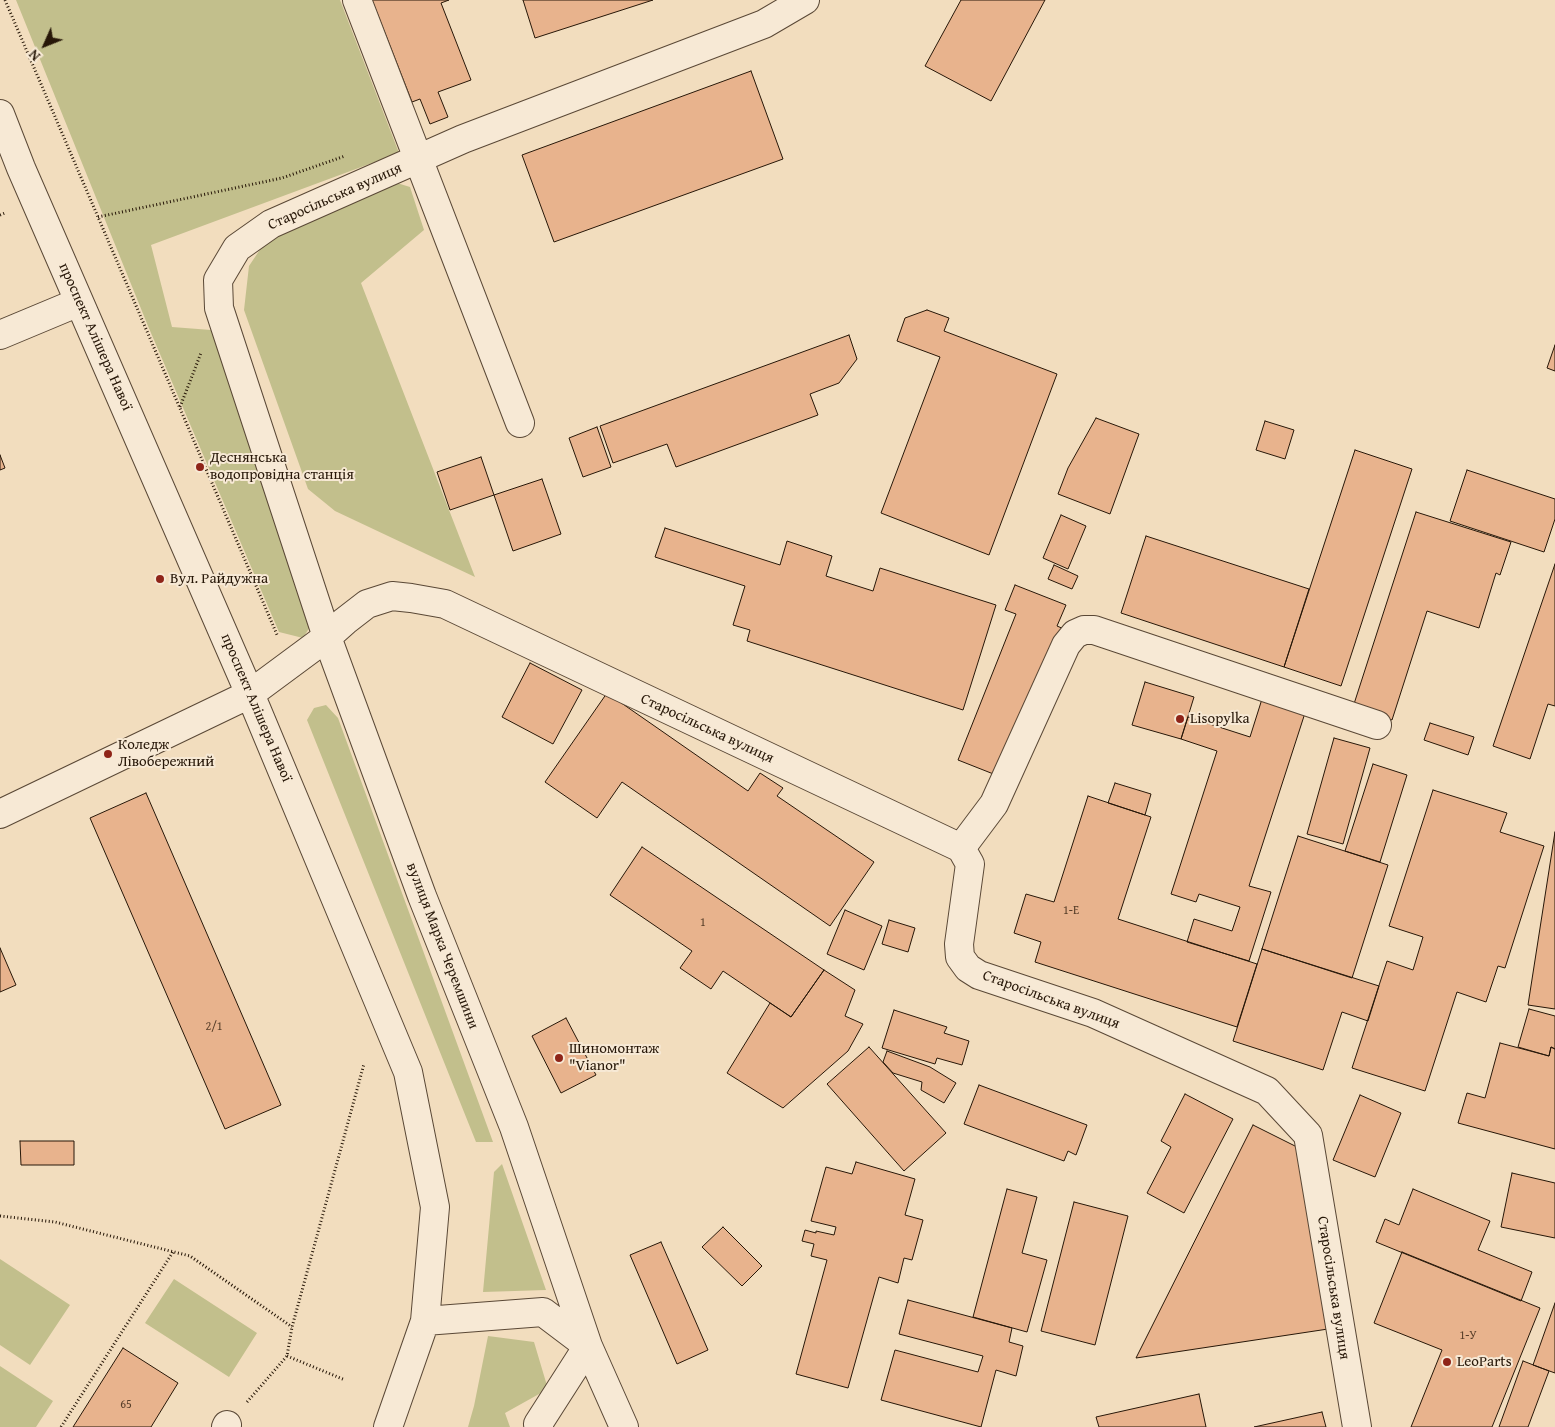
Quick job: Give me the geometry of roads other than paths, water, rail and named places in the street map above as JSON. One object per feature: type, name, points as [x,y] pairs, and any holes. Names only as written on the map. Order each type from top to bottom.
[{"type":"street","points":[[357,0],[520,423]]},
{"type":"street","name":"Старосільська вулиця","points":[[804,0],[764,24],[463,139],[271,224],[237,248],[218,280],[219,308],[327,637],[367,604],[392,596],[445,604],[961,848],[970,864],[959,944],[960,957],[968,968],[979,975],[1093,1013],[1267,1092],[1308,1136],[1356,1427]]},
{"type":"street","name":"проспект Алішера Навої","points":[[0,115],[21,168],[250,694],[408,1072],[435,1207],[425,1321],[388,1427]]},
{"type":"street","points":[[0,336],[79,302]]},
{"type":"street","points":[[961,848],[994,804],[1066,645],[1075,634],[1084,630],[1094,630],[1376,724]]},
{"type":"street","points":[[0,814],[250,694],[327,637]]},
{"type":"street","name":"вулиця Марка Черемшини","points":[[327,637],[422,896],[514,1127],[588,1346],[624,1427]]},
{"type":"street","name":"вулиця Марка Черемшини","points":[[425,1321],[543,1312],[588,1346]]},
{"type":"street","points":[[539,1427],[538,1424],[588,1346]]},
{"type":"place","name":"Деснянська водопровідна станція","points":[[200,467]]},
{"type":"place","name":"Вул. Райдужна","points":[[160,579]]},
{"type":"place","name":"Lisopylka","points":[[1180,719]]},
{"type":"place","name":"Коледж Лівобережний","points":[[108,754]]},
{"type":"place","name":"Шиномонтаж \"Vianor\"","points":[[559,1058]]},
{"type":"place","name":"LeoParts","points":[[1447,1362]]}]
